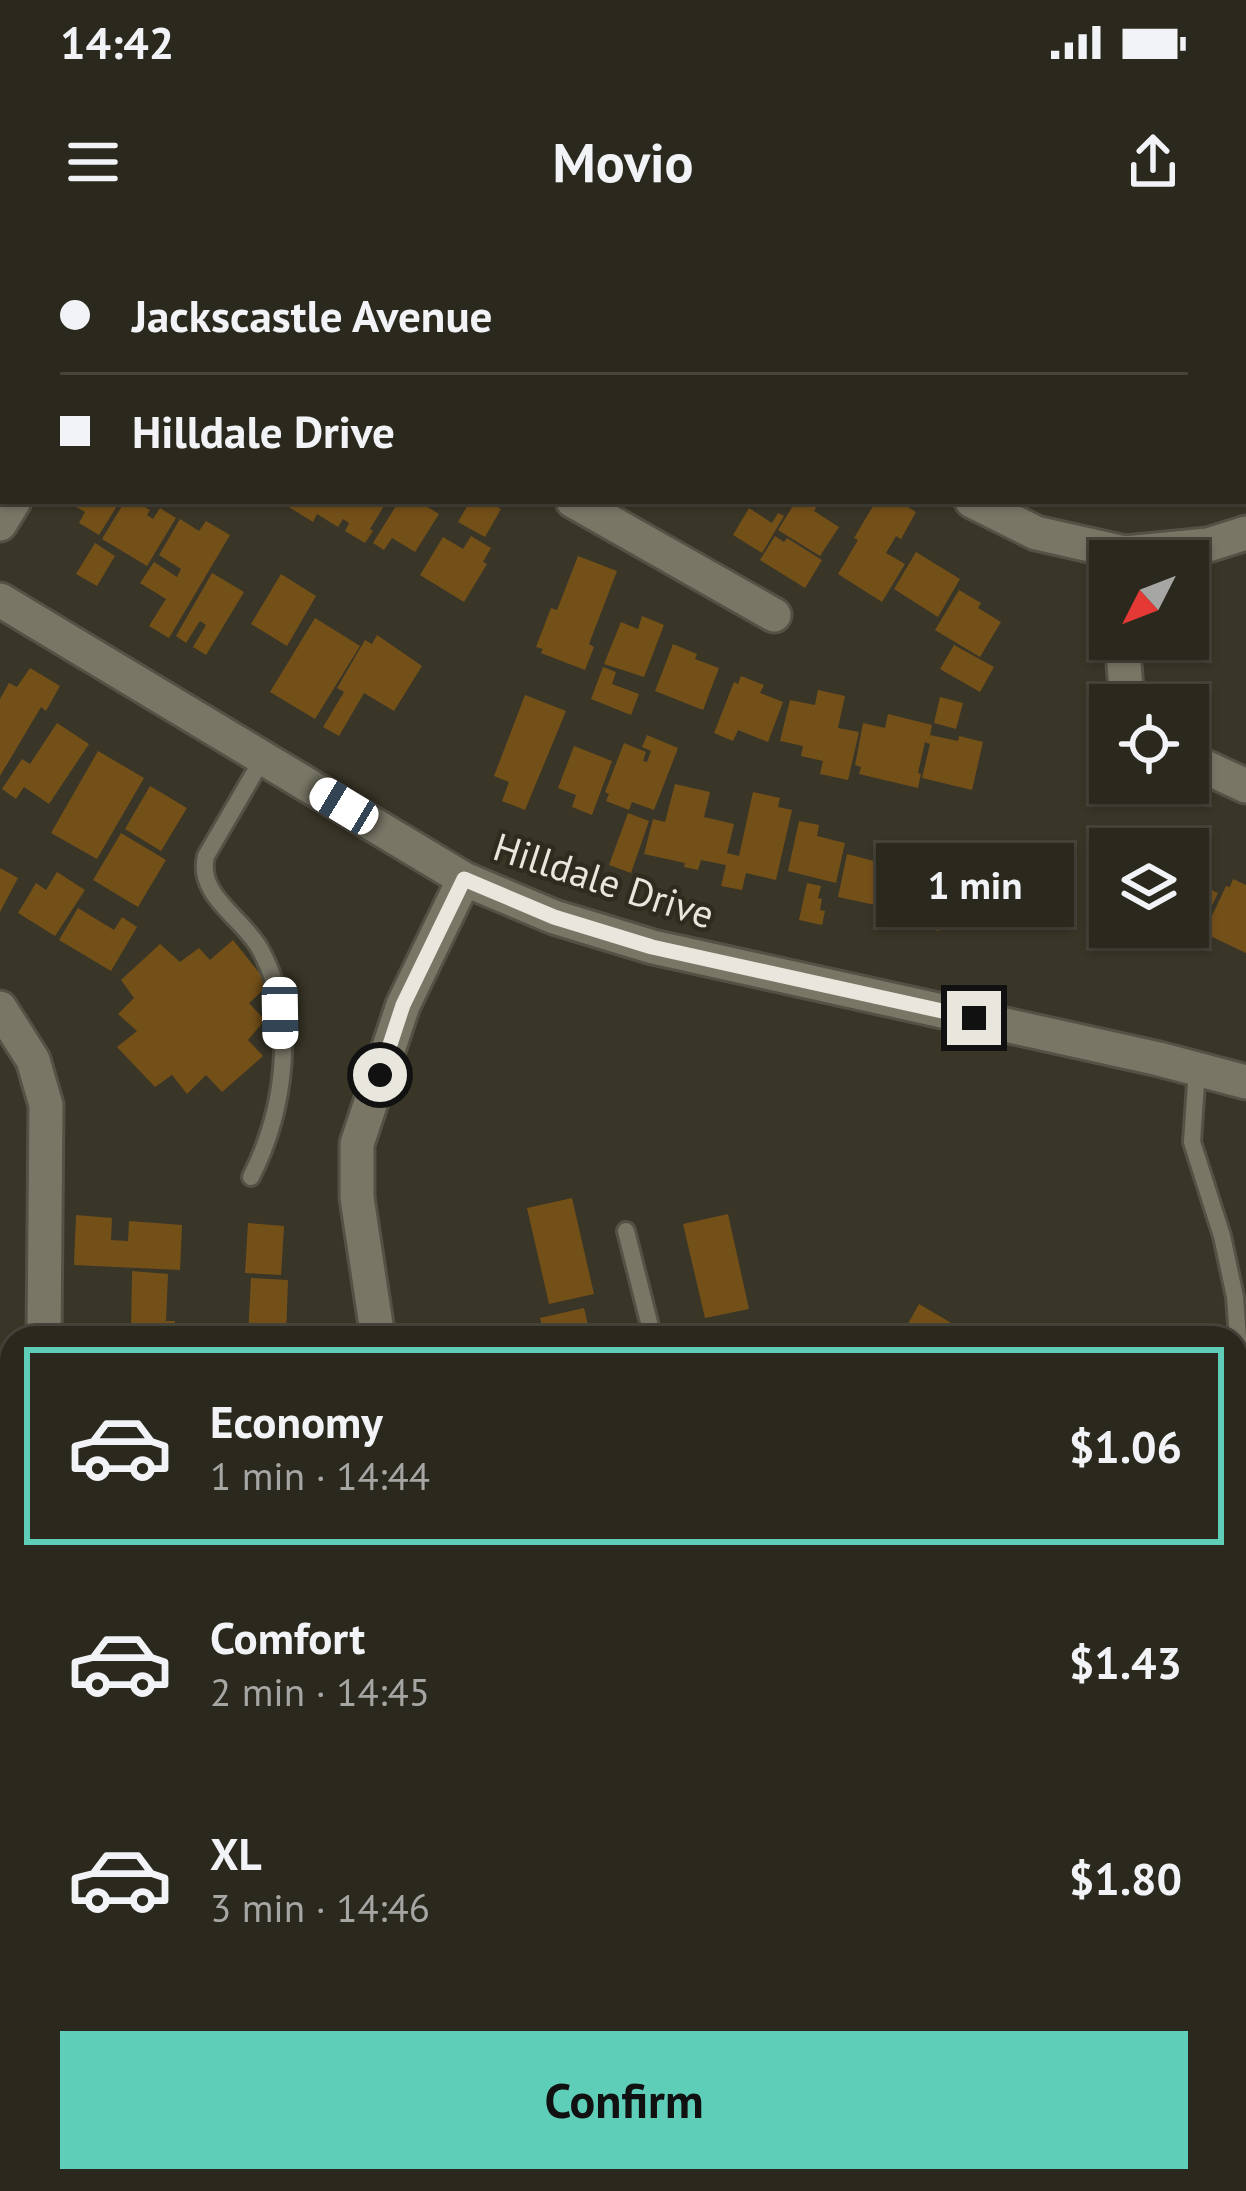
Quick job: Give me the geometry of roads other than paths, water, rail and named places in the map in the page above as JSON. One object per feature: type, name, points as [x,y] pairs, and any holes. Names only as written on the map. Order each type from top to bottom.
[{"type":"street","points":[[579,504],[774,615]]},
{"type":"street","points":[[977,504],[1036,533],[1089,547]]},
{"type":"street","points":[[1209,545],[1246,533]]},
{"type":"street","name":"Hilldale Drive","points":[[0,600],[464,879],[554,917],[652,947],[1246,1082]]},
{"type":"street","points":[[1209,769],[1246,786]]},
{"type":"street","points":[[376,1326],[357,1198],[357,1144],[403,1005],[464,879]]},
{"type":"street","points":[[0,1008],[33,1060],[46,1105],[44,1326]]},
{"type":"lane","points":[[251,1177],[266,1149],[282,1075],[280,1013],[272,976],[258,945],[218,899],[202,868],[263,758]]},
{"type":"lane","points":[[1198,1070],[1192,1142],[1222,1236],[1237,1326]]},
{"type":"lane","points":[[626,1231],[650,1326]]}]
